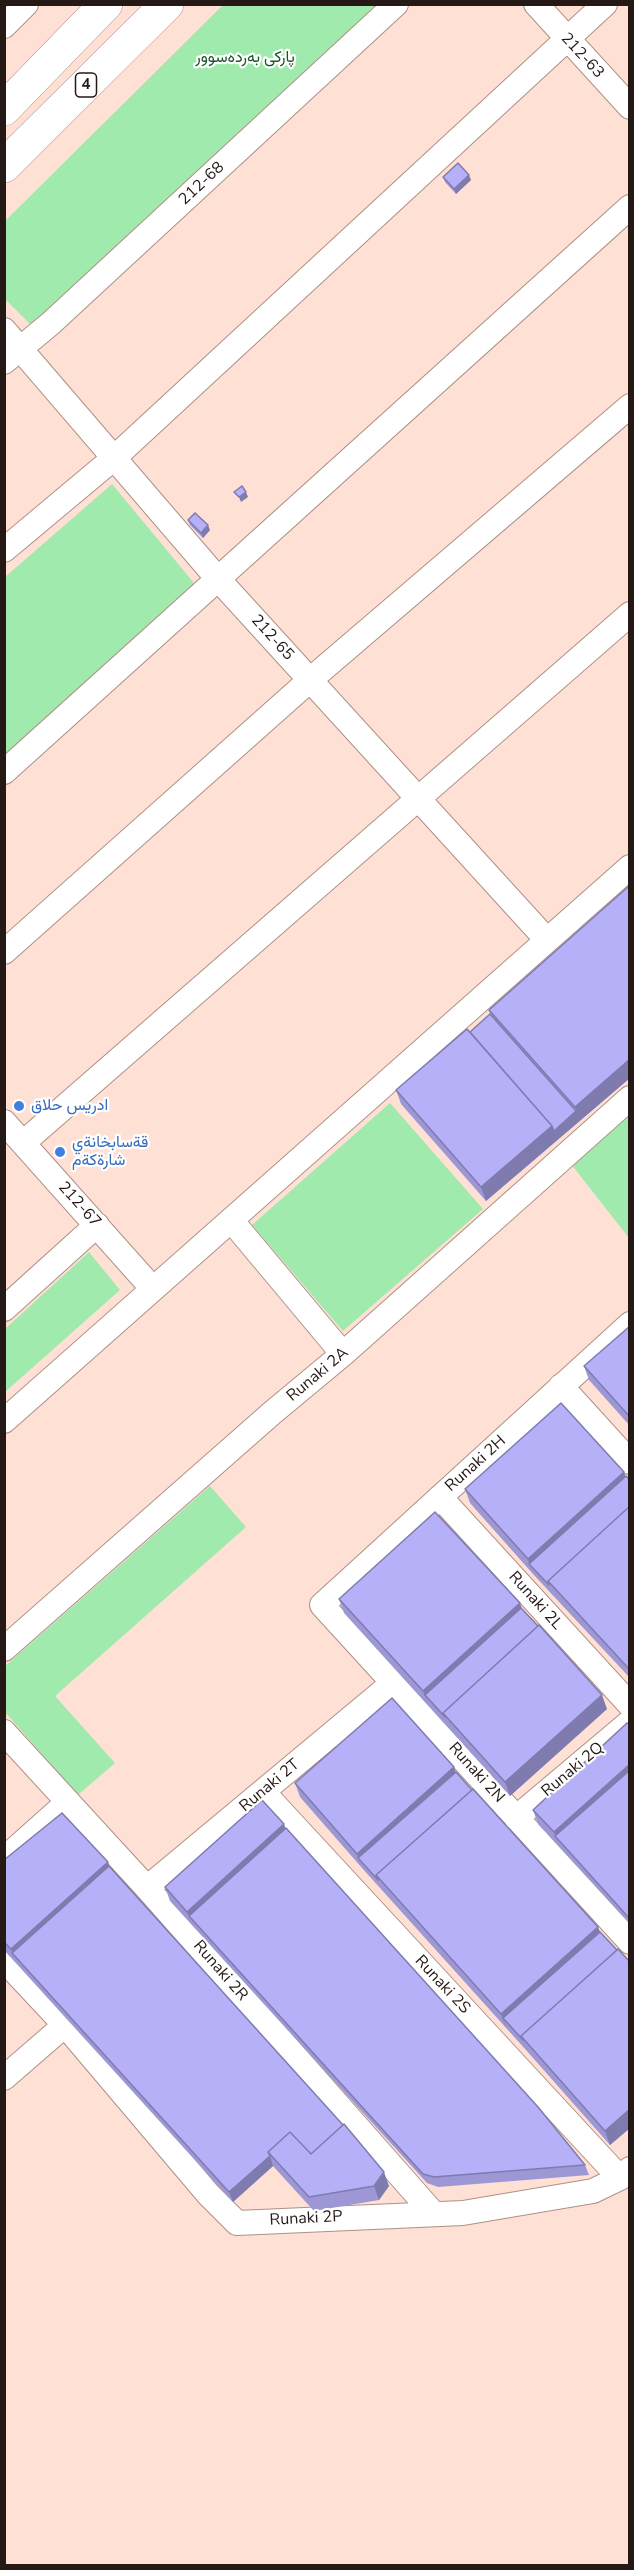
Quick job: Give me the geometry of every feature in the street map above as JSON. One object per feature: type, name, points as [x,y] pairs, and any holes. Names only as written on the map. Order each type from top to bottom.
[{"type":"highway","points":[[4,109],[106,4]]},
{"type":"highway","name":"4","points":[[4,166],[167,4]]},
{"type":"street","points":[[4,26],[26,4]]},
{"type":"street","name":"212-68","points":[[10,346],[50,324],[396,4]]},
{"type":"street","name":"212-63","points":[[536,4],[566,40],[630,107]]},
{"type":"street","points":[[4,550],[114,458],[604,4]]},
{"type":"street","points":[[4,772],[630,207]]},
{"type":"street","name":"212-65","points":[[10,346],[114,458],[218,579],[547,940]]},
{"type":"street","points":[[4,952],[310,680],[630,406]]},
{"type":"street","points":[[23,1143],[417,797],[630,614]]},
{"type":"street","points":[[4,1420],[630,867]]},
{"type":"street","name":"Runaki 2A","points":[[4,1649],[272,1413],[343,1354],[630,1098]]},
{"type":"street","name":"212-67","points":[[4,1122],[153,1288]]},
{"type":"street","points":[[231,1220],[343,1354]]},
{"type":"street","points":[[4,1309],[97,1225]]},
{"type":"street","name":"Runaki 2H","points":[[322,1605],[630,1324]]},
{"type":"street","points":[[561,1386],[630,1462]]},
{"type":"street","name":"Runaki 2L","points":[[440,1497],[630,1705]]},
{"type":"street","name":"Runaki 2N","points":[[322,1605],[630,1942]]},
{"type":"street","name":"Runaki 2T","points":[[147,1888],[393,1683]]},
{"type":"street","name":"Runaki 2Q","points":[[516,1818],[630,1722]]},
{"type":"street","name":"Runaki 2R","points":[[4,1732],[147,1888],[433,2213]]},
{"type":"street","name":"Runaki 2S","points":[[263,1792],[625,2173]]},
{"type":"street","points":[[4,1859],[68,1802]]},
{"type":"street","points":[[4,1960],[65,2025],[4,2078]]},
{"type":"street","name":"Runaki 2P","points":[[65,2025],[208,2194],[237,2223],[463,2213],[593,2191],[625,2173]]},
{"type":"green space","name":"پارکی بەردەسوور","points":[[223,5],[381,5],[34,328],[5,299],[4,222]]},
{"type":"green space","points":[[112,484],[194,583],[5,756],[5,577]]},
{"type":"green space","points":[[390,1103],[483,1209],[343,1331],[252,1225]]},
{"type":"green space","points":[[629,1113],[629,1238],[571,1164]]},
{"type":"green space","points":[[89,1252],[120,1290],[5,1392],[5,1329]]},
{"type":"green space","points":[[210,1486],[246,1527],[55,1696],[115,1763],[78,1795],[5,1712],[5,1666]]},
{"type":"building","points":[[458,163],[469,175],[454,189],[443,177]]},
{"type":"building","points":[[242,486],[246,492],[239,497],[234,492]]},
{"type":"building","points":[[195,513],[208,525],[201,533],[188,520]]},
{"type":"building","points":[[629,886],[630,1059],[575,1107],[489,1010]]},
{"type":"building","points":[[490,1014],[576,1111],[554,1131],[470,1032]]},
{"type":"building","points":[[467,1029],[552,1126],[481,1187],[396,1090]]},
{"type":"building","points":[[630,1326],[630,1417],[584,1366]]},
{"type":"building","points":[[561,1403],[624,1472],[528,1559],[465,1489]]},
{"type":"building","points":[[626,1476],[630,1480],[630,1506],[548,1581],[549,1585],[529,1564]]},
{"type":"building","points":[[630,1506],[630,1670],[548,1581]]},
{"type":"building","points":[[435,1512],[520,1603],[423,1691],[339,1599]]},
{"type":"building","points":[[521,1608],[538,1626],[443,1713],[445,1717],[425,1695]]},
{"type":"building","points":[[539,1625],[602,1695],[505,1782],[443,1713]]},
{"type":"building","points":[[392,1698],[454,1767],[357,1854],[295,1783]]},
{"type":"building","points":[[627,1723],[630,1725],[630,1764],[554,1832],[533,1810]]},
{"type":"building","points":[[630,1770],[630,1919],[555,1836]]},
{"type":"building","points":[[456,1772],[472,1790],[376,1875],[378,1880],[358,1858]]},
{"type":"building","points":[[473,1789],[598,1927],[501,2014],[376,1875]]},
{"type":"building","points":[[262,1800],[284,1824],[187,1912],[165,1887]]},
{"type":"building","points":[[62,1813],[108,1862],[11,1949],[4,1942],[4,1860]]},
{"type":"building","points":[[286,1828],[538,2107],[585,2165],[434,2177],[423,2174],[189,1916]]},
{"type":"building","points":[[109,1866],[343,2125],[311,2154],[290,2132],[268,2152],[270,2156],[229,2192],[12,1953]]},
{"type":"building","points":[[600,1932],[617,1950],[521,2036],[523,2040],[503,2018]]},
{"type":"building","points":[[618,1949],[630,1962],[630,2109],[605,2131],[521,2036]]},
{"type":"building","points":[[344,2124],[384,2172],[374,2186],[309,2197],[268,2152],[290,2132],[311,2154]]},
{"type":"place","name":"ادريس حلاق","points":[[19,1106]]},
{"type":"place","name":"قةسابخانةي شارةكةم","points":[[60,1152]]}]
